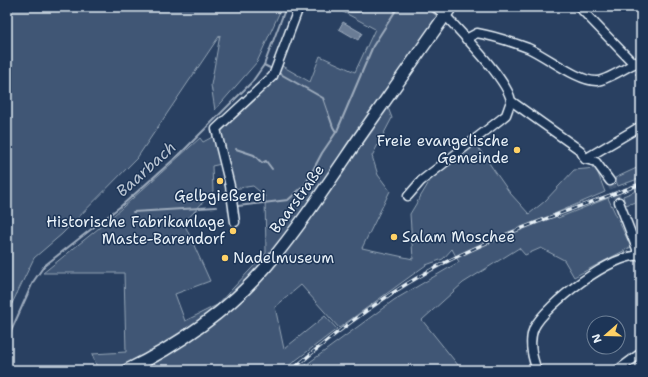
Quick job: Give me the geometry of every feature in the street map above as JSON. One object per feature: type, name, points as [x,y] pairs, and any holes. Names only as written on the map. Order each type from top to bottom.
[{"type":"main road","name":"Baarstraße","points":[[127,370],[159,353],[198,327],[241,292],[265,268],[334,175],[448,11]]},
{"type":"street","points":[[235,222],[230,186],[216,129],[273,76],[299,7]]},
{"type":"street","points":[[351,7],[358,7]]},
{"type":"street","points":[[408,196],[421,181],[506,115],[511,101],[508,90],[466,39],[448,11],[435,7]]},
{"type":"street","points":[[466,39],[477,33],[522,46],[563,66],[572,74],[590,81],[599,81],[637,62],[579,7]]},
{"type":"street","points":[[511,101],[580,150],[585,159],[596,162],[610,181]]},
{"type":"street","points":[[585,159],[641,126]]},
{"type":"street","points":[[537,370],[532,352],[532,337],[534,328],[544,313],[602,268],[621,259],[639,255],[618,202]]},
{"type":"street","points":[[618,370],[641,353]]},
{"type":"shaded area","points":[[7,7],[282,7],[257,62],[215,110],[211,85],[220,35],[137,158],[62,234],[34,258],[7,314]]},
{"type":"shaded area","points":[[334,7],[425,7],[437,16],[387,105],[392,118],[372,156],[378,175],[390,191],[362,248],[413,259],[410,214],[431,179],[475,143],[510,193],[529,214],[545,201],[574,170],[596,168],[605,192],[554,214],[558,218],[608,198],[631,247],[574,277],[564,260],[541,248],[525,255],[519,248],[463,283],[422,320],[462,370],[299,370],[394,300],[459,262],[452,249],[443,259],[426,265],[339,328],[301,285],[275,307],[284,349],[325,316],[337,329],[283,370],[140,370],[159,361],[154,352],[119,370],[98,370],[92,354],[126,352],[124,273],[43,273],[104,224],[200,138],[203,142],[220,133],[276,78],[282,66],[310,82],[320,56],[355,72],[375,29]],"holes":[[[226,163],[233,189],[253,186],[265,196],[266,253],[217,305],[185,321],[175,294],[210,281],[184,223],[213,191],[212,166]]]},
{"type":"shaded area","points":[[343,22],[362,33],[358,40],[339,29]]},
{"type":"shaded area","points":[[641,166],[641,178],[618,186],[615,178]]},
{"type":"shaded area","points":[[641,189],[641,201],[625,205],[623,196]]},
{"type":"waterway","name":"Baarbach","points":[[7,336],[11,331],[33,282],[44,266],[121,206],[181,153],[252,82],[264,65],[286,7]]},
{"type":"waterway","points":[[238,206],[288,200],[305,185],[322,153],[337,131],[373,46],[398,7]]},
{"type":"waterway","name":"Baarbach","points":[[264,65],[270,68]]},
{"type":"waterway","points":[[277,72],[323,98],[336,132]]},
{"type":"waterway","points":[[636,74],[641,74]]},
{"type":"waterway","points":[[236,149],[254,155],[262,163],[266,161],[272,169]]},
{"type":"waterway","points":[[133,212],[216,207]]},
{"type":"tunnel","points":[[610,181],[619,202]]},
{"type":"railway","points":[[292,370],[328,340],[384,298],[444,263],[517,230],[641,184]]},
{"type":"place","name":"Freie evangelische Gemeinde","points":[[517,150]]},
{"type":"place","name":"Gelbgießerei","points":[[220,181]]},
{"type":"place","name":"Historische Fabrikanlage Maste-Barendorf","points":[[233,231]]},
{"type":"place","name":"Salam Moschee","points":[[394,237]]},
{"type":"place","name":"Nadelmuseum","points":[[225,258]]}]
